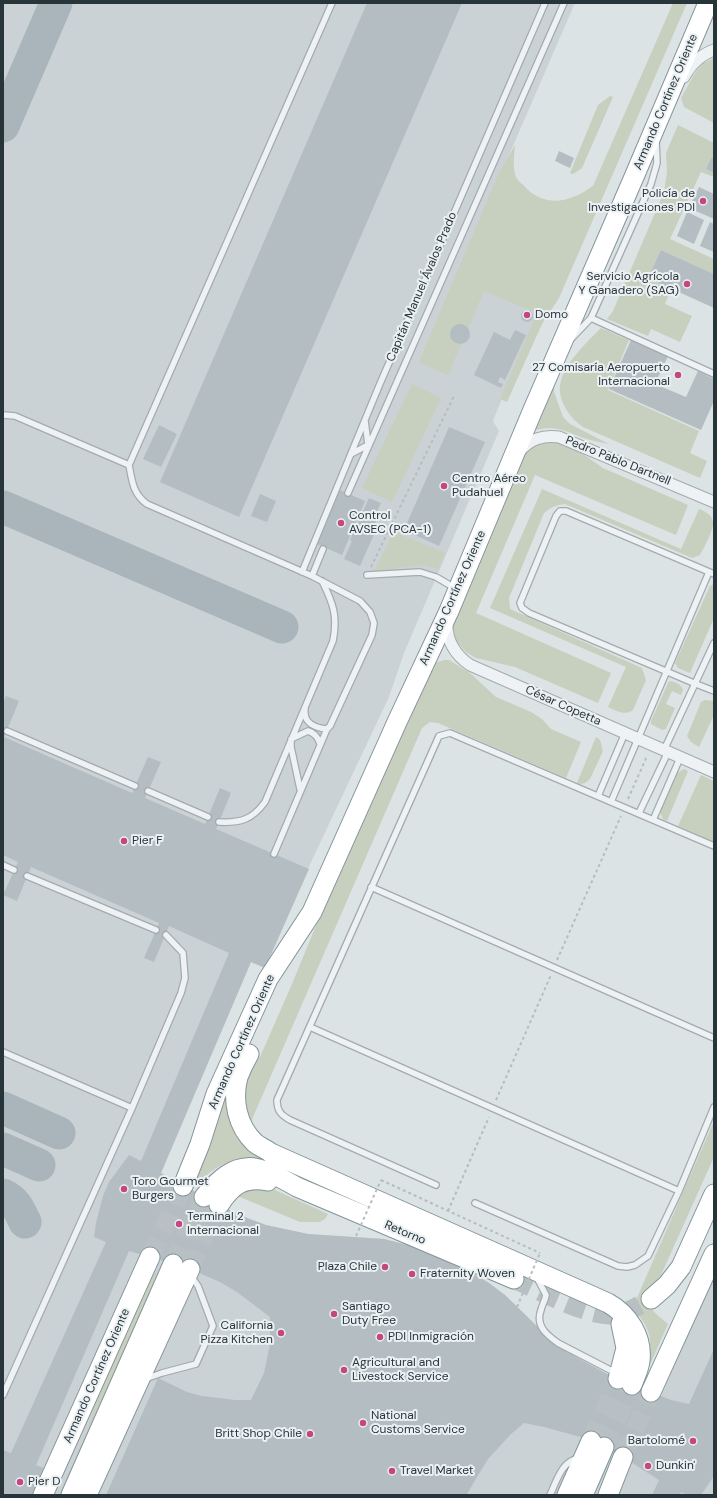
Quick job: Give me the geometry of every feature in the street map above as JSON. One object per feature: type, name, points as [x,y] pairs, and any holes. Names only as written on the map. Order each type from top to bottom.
[{"type":"highway","name":"Armando Cortínez Oriente","points":[[183,1186],[200,1144],[216,1094],[268,979],[312,912],[397,722],[449,611],[555,356],[656,126],[708,3]]},
{"type":"highway","points":[[312,912],[238,1076],[235,1095],[236,1108],[239,1119],[245,1130],[256,1143],[271,1153],[527,1266],[618,1309],[628,1319],[635,1332],[640,1347],[638,1369],[623,1379]]},
{"type":"highway","name":"Retorno","points":[[212,1201],[213,1186],[226,1174],[246,1168],[260,1168],[297,1187],[527,1266]]},
{"type":"highway","points":[[651,1299],[667,1285],[681,1267],[714,1194]]},
{"type":"highway","points":[[651,1392],[714,1254]]},
{"type":"highway","name":"Armando Cortínez Oriente","points":[[43,1495],[150,1257]]},
{"type":"highway","points":[[71,1495],[141,1337],[184,1268]]},
{"type":"highway","points":[[88,1495],[140,1381],[184,1268]]},
{"type":"highway","points":[[567,1495],[593,1448]]},
{"type":"highway","points":[[583,1495],[593,1448]]},
{"type":"highway","points":[[608,1495],[623,1457]]},
{"type":"street","points":[[656,126],[691,66],[704,54],[714,50]]},
{"type":"street","name":"Pedro Pablo Dartnell","points":[[508,468],[515,456],[530,442],[543,437],[559,437],[714,502]]},
{"type":"street","name":"César Copetta","points":[[449,611],[447,628],[448,637],[455,652],[464,661],[625,733],[636,745],[666,751],[714,772]]},
{"type":"lane","points":[[274,854],[320,744],[327,729],[332,723],[372,635],[374,623],[370,612],[360,601],[312,576],[147,504],[139,499],[135,491],[129,465],[332,3]]},
{"type":"lane","name":"Capitán Manuel Ávalos Prado","points":[[302,572],[382,379],[545,3]]},
{"type":"lane","name":"Capitán Manuel Ávalos Prado","points":[[348,493],[564,3]]},
{"type":"lane","points":[[555,356],[591,318],[651,184],[657,163],[656,126]]},
{"type":"lane","points":[[591,318],[714,374]]},
{"type":"lane","points":[[3,416],[15,416],[129,465]]},
{"type":"lane","points":[[351,454],[368,445],[365,421]]},
{"type":"lane","points":[[611,802],[667,671],[711,573],[566,511],[560,511],[556,516],[520,603],[522,608],[529,613],[667,671],[696,684],[714,691]]},
{"type":"lane","points":[[312,576],[323,549]]},
{"type":"lane","points":[[367,575],[420,572],[436,577],[458,590]]},
{"type":"lane","points":[[219,822],[239,821],[255,814],[265,802],[333,641],[336,630],[334,608],[322,581]]},
{"type":"lane","points":[[639,813],[714,643]]},
{"type":"lane","points":[[304,709],[304,717],[309,723],[327,729]]},
{"type":"lane","points":[[7,731],[135,786]]},
{"type":"lane","points":[[291,739],[308,731],[313,732],[318,738],[320,744]]},
{"type":"lane","points":[[436,1185],[282,1116],[277,1109],[277,1100],[439,736],[445,733],[450,733],[714,846]]},
{"type":"lane","points":[[598,796],[625,733]]},
{"type":"lane","points":[[291,739],[291,747],[300,791]]},
{"type":"lane","points":[[653,820],[680,758]]},
{"type":"lane","points":[[148,791],[208,817]]},
{"type":"lane","points":[[3,865],[14,870]]},
{"type":"lane","points":[[27,876],[156,930]]},
{"type":"lane","points":[[371,887],[714,1038]]},
{"type":"lane","points":[[3,1395],[132,1108],[181,993],[185,978],[183,953],[166,934]]},
{"type":"lane","points":[[310,1027],[679,1191]]},
{"type":"lane","points":[[3,1052],[132,1108]]},
{"type":"lane","points":[[475,1203],[610,1262],[627,1267],[642,1261],[648,1256],[679,1191],[714,1107]]},
{"type":"lane","points":[[527,1266],[546,1295],[539,1316],[541,1327],[558,1343],[623,1379]]},
{"type":"lane","points":[[140,1381],[162,1373],[196,1364],[213,1326],[198,1286],[184,1268]]},
{"type":"lane","points":[[550,1495],[567,1463],[593,1448]]},
{"type":"path","points":[[367,575],[454,396]]},
{"type":"path","points":[[448,1211],[647,756],[636,745]]},
{"type":"path","points":[[356,1236],[381,1180],[448,1211],[527,1266],[517,1306]]},
{"type":"shaded area","points":[[3,3],[575,3],[499,178],[540,311],[493,421],[499,431],[404,653],[389,697],[312,860],[265,968],[251,962],[161,1173],[219,1205],[266,1225],[308,1234],[384,1239],[420,1248],[449,1259],[489,1283],[505,1295],[545,1334],[576,1357],[611,1376],[661,1396],[714,1272],[714,1495],[3,1495]]},
{"type":"green space","points":[[673,3],[687,3],[559,298],[542,324],[507,402],[500,399],[537,313],[484,291],[448,375],[419,362],[498,175],[515,145],[515,175],[517,179],[534,195],[551,201],[568,199],[577,196],[593,186]]},
{"type":"green space","points":[[714,58],[714,123],[684,107],[681,98],[695,73],[702,64]]},
{"type":"green space","points":[[610,96],[613,97],[582,168],[573,174],[570,173],[598,105]]},
{"type":"green space","points":[[678,125],[714,143],[714,158],[711,158],[706,169],[714,173],[714,177],[701,172],[670,239],[714,259],[714,274],[661,250],[648,278],[671,289],[665,304],[692,316],[680,342],[651,329],[648,336],[607,319],[613,311],[664,192],[667,172],[666,153]]},
{"type":"green space","points":[[601,328],[629,340],[608,390],[699,431],[690,453],[707,461],[700,478],[583,427],[568,412],[560,395],[562,378],[576,354]]},
{"type":"green space","points":[[555,376],[554,392],[563,417],[570,424],[609,444],[587,439],[555,428],[535,430]]},
{"type":"green space","points":[[412,384],[441,398],[392,502],[362,488]]},
{"type":"green space","points":[[550,441],[565,444],[579,451],[603,468],[688,505],[676,535],[535,475],[476,613],[611,673],[598,703],[515,667],[476,658],[466,652],[455,640],[451,627],[519,462],[530,447]]},
{"type":"green space","points":[[542,489],[681,549],[699,509],[708,514],[713,522],[712,529],[700,555],[692,558],[565,504],[549,509],[544,513],[509,598],[510,609],[642,668],[646,680],[633,710],[630,712],[624,713],[608,707],[626,667],[490,608]]},
{"type":"green space","points":[[394,532],[445,553],[438,569],[424,565],[374,571]]},
{"type":"green space","points":[[714,584],[714,618],[690,673],[678,668],[675,663],[710,586]]},
{"type":"green space","points":[[449,660],[470,673],[496,697],[531,712],[542,719],[551,729],[581,742],[566,778],[438,723],[430,722],[422,728],[250,1124],[253,1136],[241,1090],[253,1066],[260,1057],[338,872],[435,663]]},
{"type":"green space","points":[[670,681],[678,684],[683,690],[681,695],[672,691],[666,704],[675,708],[666,729],[662,730],[651,724],[651,721]]},
{"type":"green space","points":[[705,700],[714,701],[714,715],[699,747],[691,742],[687,736],[701,702]]},
{"type":"green space","points":[[596,737],[600,740],[603,751],[590,779],[585,783],[577,783]]},
{"type":"green space","points":[[684,769],[688,771],[667,821],[663,819],[660,812],[677,773]]},
{"type":"green space","points":[[701,775],[714,781],[714,842],[678,826]]},
{"type":"green space","points":[[226,1091],[269,1162],[268,1164],[244,1161],[226,1163],[210,1172],[192,1189]]},
{"type":"green space","points":[[714,1121],[714,1157],[661,1275],[652,1288],[642,1296],[655,1313],[668,1324],[641,1385],[648,1361],[650,1342],[644,1323],[627,1304],[636,1300]]},
{"type":"green space","points":[[266,1186],[328,1214],[325,1219],[320,1222],[300,1222],[235,1195],[237,1193]]},
{"type":"green space","points":[[154,1273],[161,1275],[63,1495],[59,1495],[87,1431],[98,1395]]},
{"type":"building","points":[[367,3],[462,3],[239,517],[160,482]]},
{"type":"building","points":[[559,151],[574,158],[570,168],[555,161]]},
{"type":"building","points":[[711,158],[714,158],[714,173],[706,169]]},
{"type":"building","name":"Policía de Investigaciones PDI","points":[[699,187],[714,194],[714,219],[689,208]]},
{"type":"building","points":[[687,212],[704,220],[694,244],[677,236]]},
{"type":"building","points":[[710,222],[714,224],[714,252],[700,246]]},
{"type":"building","name":"Servicio Agrícola Y Ganadero (SAG)","points":[[661,250],[714,274],[714,308],[648,278]]},
{"type":"building","name":"Domo","points":[[525,310],[529,310],[533,316],[529,322],[525,322],[521,318],[521,314]]},
{"type":"building","points":[[460,324],[467,327],[470,334],[467,341],[460,344],[453,341],[450,334],[453,327]]},
{"type":"building","points":[[515,330],[526,335],[505,380],[500,377],[498,382],[503,384],[501,388],[474,375],[494,332],[510,340]]},
{"type":"building","points":[[631,340],[668,356],[655,384],[686,397],[698,371],[714,379],[714,401],[701,430],[609,389]]},
{"type":"building","points":[[159,425],[177,434],[161,467],[143,459]]},
{"type":"building","name":"Centro Aéreo Pudahuel","points":[[449,427],[485,442],[439,546],[404,530]]},
{"type":"building","name":"Control AVSEC (PCA-1)","points":[[340,490],[365,501],[342,555],[317,544]]},
{"type":"building","points":[[260,494],[276,501],[267,522],[251,516]]},
{"type":"building","points":[[369,498],[381,503],[377,511],[380,513],[372,531],[375,532],[360,566],[344,559],[352,541],[350,540]]},
{"type":"building","name":"Terminal 2 Internacional","points":[[6,696],[19,701],[4,737],[132,793],[148,757],[161,762],[145,798],[205,824],[220,788],[231,793],[216,829],[309,869],[265,968],[251,962],[161,1173],[219,1205],[266,1225],[308,1234],[384,1239],[420,1248],[449,1259],[489,1283],[505,1295],[545,1334],[576,1357],[611,1376],[671,1400],[689,1404],[714,1349],[714,1476],[701,1495],[687,1495],[681,1492],[680,1495],[652,1495],[659,1480],[623,1457],[584,1438],[524,1423],[511,1434],[488,1459],[467,1494],[468,1495],[106,1495],[158,1378],[187,1392],[202,1396],[235,1400],[251,1400],[264,1373],[270,1344],[270,1317],[237,1292],[220,1282],[190,1269],[129,1251],[36,1465],[44,1468],[32,1495],[3,1495],[3,1450],[11,1453],[106,1242],[94,1237],[103,1196],[109,1182],[129,1155],[141,1161],[229,953],[169,926],[154,962],[144,958],[159,923],[31,867],[17,901],[3,895],[18,862],[3,855],[3,703]]},
{"type":"taxiway","points":[[3,126],[56,3]]},
{"type":"taxiway","points":[[3,507],[282,627]]},
{"type":"taxiway","points":[[3,1108],[59,1133]]},
{"type":"taxiway","points":[[3,1149],[39,1165]]},
{"type":"taxiway","points":[[3,1195],[14,1203],[25,1222]]},
{"type":"tunnel","points":[[150,1257],[183,1186]]},
{"type":"tunnel","points":[[173,1264],[204,1197]]},
{"type":"tunnel","points":[[190,1269],[219,1205]]},
{"type":"tunnel","points":[[514,1279],[562,1302],[601,1314],[611,1315],[622,1313],[651,1299]]},
{"type":"tunnel","points":[[591,1441],[618,1379]]},
{"type":"tunnel","points":[[604,1447],[632,1385]]},
{"type":"tunnel","points":[[623,1457],[651,1392]]},
{"type":"place","name":"Policía de Investigaciones PDI","points":[[703,201]]},
{"type":"place","name":"Servicio Agrícola Y Ganadero (SAG)","points":[[687,284]]},
{"type":"place","name":"Domo","points":[[527,315]]},
{"type":"place","name":"27 Comisaría Aeropuerto Internacional","points":[[678,375]]},
{"type":"place","name":"Centro Aéreo Pudahuel","points":[[444,486]]},
{"type":"place","name":"Control AVSEC (PCA-1)","points":[[341,523]]},
{"type":"place","name":"Pier F","points":[[124,841]]},
{"type":"place","name":"Toro Gourmet Burgers","points":[[124,1189]]},
{"type":"place","name":"Terminal 2 Internacional","points":[[179,1224]]},
{"type":"place","name":"Plaza Chile","points":[[385,1267]]},
{"type":"place","name":"Fraternity Woven","points":[[412,1274]]},
{"type":"place","name":"Santiago Duty Free","points":[[334,1314]]},
{"type":"place","name":"California Pizza Kitchen","points":[[281,1333]]},
{"type":"place","name":"PDI Inmigración","points":[[380,1337]]},
{"type":"place","name":"Agricultural and Livestock Service","points":[[344,1370]]},
{"type":"place","name":"National Customs Service","points":[[363,1423]]},
{"type":"place","name":"Britt Shop Chile","points":[[310,1434]]},
{"type":"place","name":"Bartolomé","points":[[693,1441]]},
{"type":"place","name":"Dunkin'","points":[[648,1466]]},
{"type":"place","name":"Travel Market","points":[[392,1471]]},
{"type":"place","name":"Pier D","points":[[20,1482]]}]
